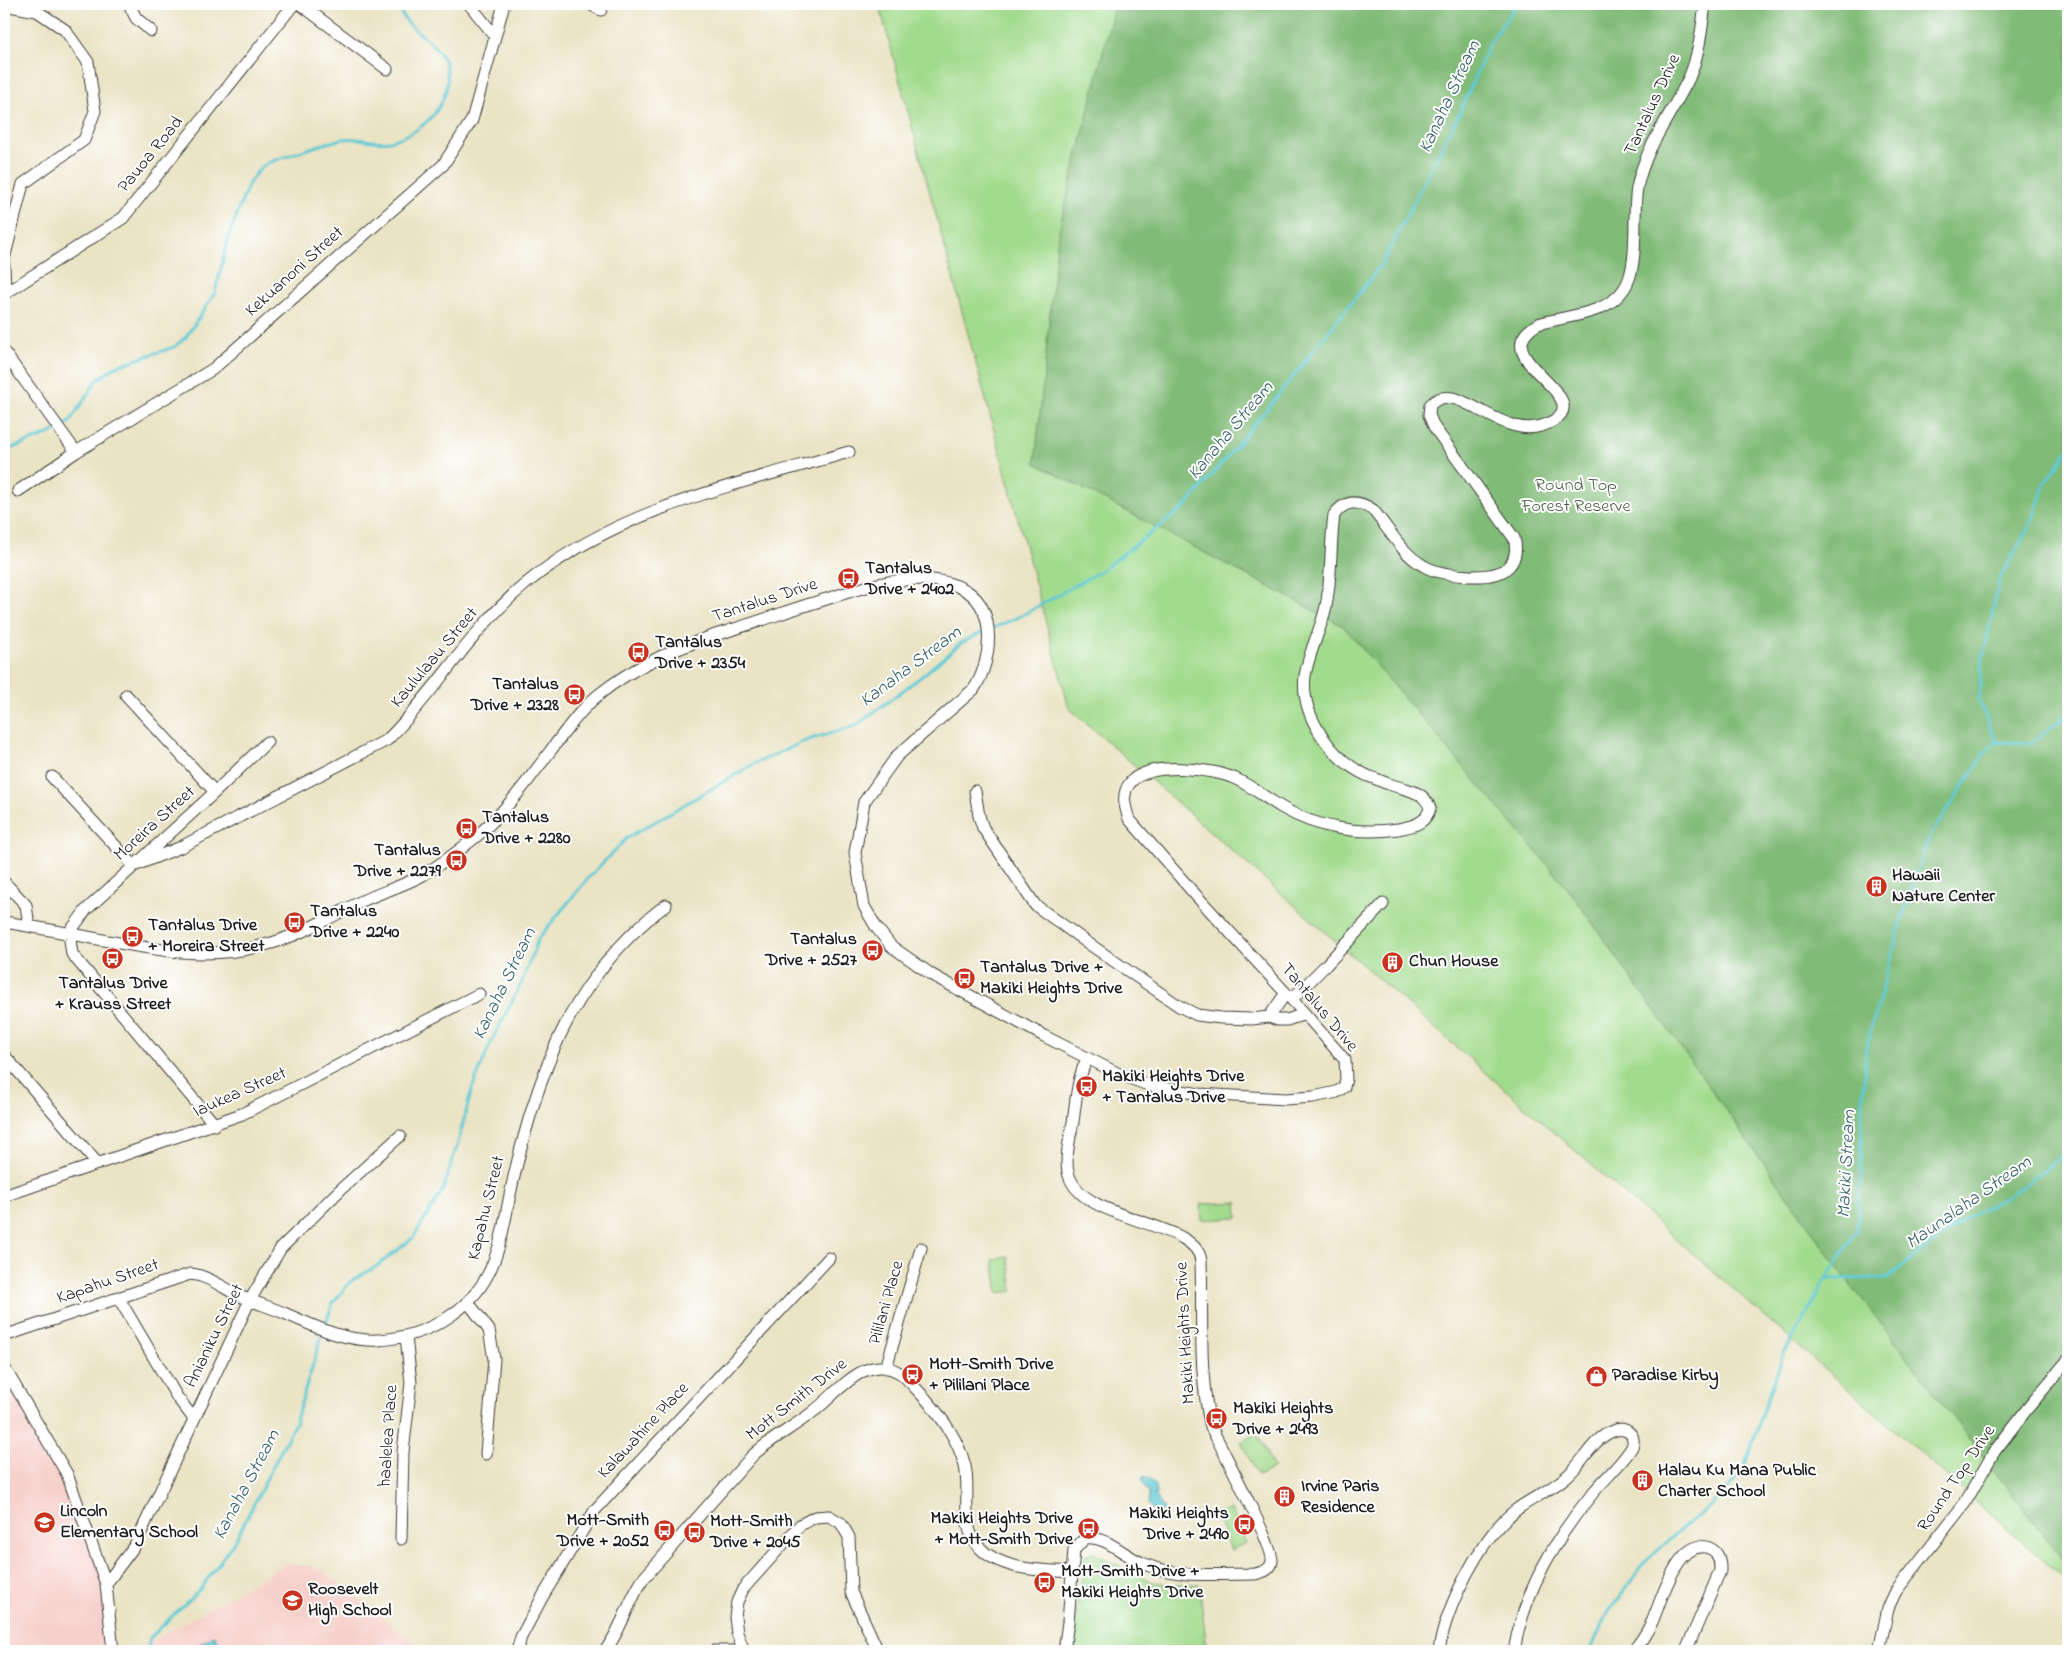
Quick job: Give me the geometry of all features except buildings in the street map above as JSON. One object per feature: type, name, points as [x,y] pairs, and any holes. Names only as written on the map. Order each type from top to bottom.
[{"type":"street","points":[[129,4],[136,18],[151,31]]},
{"type":"street","name":"Pauoa Road","points":[[4,293],[123,218],[294,4]]},
{"type":"street","points":[[300,4],[386,70]]},
{"type":"street","points":[[469,4],[495,36]]},
{"type":"street","name":"Kekuanoni Street","points":[[18,491],[76,452],[213,368],[443,165],[472,120],[504,4]]},
{"type":"street","points":[[590,4],[601,10]]},
{"type":"street","name":"Tantalus Drive","points":[[4,922],[146,948],[201,954],[252,948],[306,930],[369,898],[422,875],[470,842],[496,818],[587,705],[610,686],[635,670],[669,652],[698,641],[864,588],[903,580],[936,579],[956,585],[966,591],[977,599],[983,608],[987,630],[987,660],[980,680],[967,697],[897,756],[864,802],[855,853],[864,906],[876,927],[891,946],[932,975],[1087,1059],[1148,1085],[1173,1090],[1285,1099],[1312,1097],[1337,1092],[1344,1087],[1346,1079],[1345,1060],[1129,819],[1124,804],[1126,790],[1134,779],[1153,772],[1176,768],[1197,770],[1235,779],[1283,809],[1308,820],[1332,827],[1355,831],[1386,831],[1412,826],[1426,819],[1430,808],[1428,801],[1416,792],[1364,774],[1344,761],[1319,731],[1308,708],[1305,693],[1305,677],[1326,606],[1334,515],[1341,507],[1350,502],[1367,506],[1373,510],[1408,554],[1424,566],[1442,574],[1474,576],[1488,574],[1505,570],[1510,564],[1516,548],[1514,538],[1434,427],[1429,415],[1430,405],[1441,397],[1449,396],[1508,425],[1522,428],[1535,428],[1547,424],[1559,416],[1563,410],[1562,401],[1556,389],[1527,363],[1523,349],[1523,338],[1530,329],[1538,324],[1605,306],[1616,299],[1625,289],[1632,270],[1634,212],[1643,166],[1654,140],[1689,77],[1698,47],[1705,4]]},
{"type":"street","points":[[4,5],[37,11],[65,30],[88,62],[95,111],[84,140],[23,184],[4,259]]},
{"type":"street","points":[[4,266],[4,293]]},
{"type":"street","points":[[4,352],[76,452]]},
{"type":"street","name":"Kaululaau Street","points":[[134,866],[181,847],[387,740],[409,718],[478,629],[528,582],[586,543],[658,509],[849,452]]},
{"type":"street","points":[[126,695],[215,792]]},
{"type":"street","name":"Moreira Street","points":[[69,933],[86,910],[267,742]]},
{"type":"street","points":[[52,777],[134,866]]},
{"type":"street","points":[[976,791],[979,816],[983,828],[1035,905],[1051,918],[1180,1006],[1197,1015],[1252,1019],[1286,1020],[1305,1014]]},
{"type":"street","points":[[4,882],[26,905],[29,926]]},
{"type":"street","points":[[1269,1018],[1289,996],[1326,965],[1383,904]]},
{"type":"street","name":"Kapahu Street","points":[[4,1336],[118,1297],[193,1274],[206,1278],[250,1300],[336,1335],[360,1340],[406,1337],[437,1324],[468,1302],[486,1278],[496,1258],[523,1139],[557,1042],[575,1007],[608,962],[646,921],[666,905]]},
{"type":"street","points":[[69,933],[72,954],[215,1125]]},
{"type":"street","name":"Iaukea Street","points":[[4,1196],[215,1125],[242,1114],[478,994]]},
{"type":"street","points":[[4,1055],[98,1164]]},
{"type":"street","name":"Makiki Heights Drive","points":[[1064,1651],[1074,1550],[1084,1538],[1090,1537],[1106,1541],[1139,1562],[1169,1572],[1255,1574],[1264,1572],[1270,1567],[1272,1562],[1272,1556],[1265,1535],[1215,1434],[1208,1412],[1204,1384],[1202,1262],[1199,1252],[1193,1245],[1170,1232],[1111,1211],[1096,1203],[1081,1192],[1071,1180],[1068,1160],[1077,1087],[1081,1070],[1087,1059]]},
{"type":"street","name":"Anianiku Street","points":[[106,1584],[136,1545],[250,1300],[281,1248],[340,1190],[400,1136]]},
{"type":"street","name":"Pililani Place","points":[[886,1368],[921,1248]]},
{"type":"street","name":"Kalawahine Place","points":[[517,1651],[521,1637],[543,1596],[595,1510],[829,1258]]},
{"type":"street","points":[[118,1297],[177,1397],[194,1419]]},
{"type":"street","points":[[468,1302],[489,1330],[494,1358],[486,1454]]},
{"type":"street","name":"haalelea Place","points":[[401,1539],[403,1452],[411,1382],[406,1337]]},
{"type":"street","name":"Round Top Drive","points":[[1879,1651],[1888,1608],[1896,1591],[1965,1503],[1994,1452],[2068,1360]]},
{"type":"street","points":[[4,1367],[67,1474],[106,1584],[113,1651]]},
{"type":"street","name":"Mott Smith Drive","points":[[605,1651],[617,1634],[635,1592],[644,1578],[753,1455],[824,1403],[854,1375],[872,1368],[886,1368]]},
{"type":"street","points":[[886,1368],[898,1373],[908,1381],[936,1411],[956,1441],[965,1467],[970,1531],[979,1547],[990,1556],[1012,1565],[1034,1570],[1072,1572]]},
{"type":"street","points":[[1439,1651],[1443,1628],[1449,1613],[1480,1550],[1492,1534],[1516,1510],[1549,1490],[1568,1475],[1607,1433],[1624,1429],[1631,1433],[1634,1438],[1632,1447],[1582,1508],[1551,1552],[1533,1585],[1525,1606],[1514,1651]]},
{"type":"street","points":[[744,1651],[735,1624],[735,1609],[743,1589],[800,1524],[815,1516],[829,1516],[841,1523],[849,1537],[851,1592],[878,1651]]},
{"type":"street","points":[[1633,1651],[1652,1623],[1676,1566],[1692,1550],[1709,1548],[1716,1552],[1719,1559],[1720,1572],[1686,1651]]},
{"type":"street","points":[[714,1651],[734,1651]]},
{"type":"shaded area","name":"Lincoln Elementary School","points":[[4,1367],[67,1474],[106,1584],[113,1651],[4,1651]]},
{"type":"shaded area","name":"Roosevelt High School","points":[[286,1564],[322,1570],[425,1651],[135,1651]]},
{"type":"green space","name":"Round Top Forest Reserve","points":[[879,4],[2068,4],[2068,1582],[1069,708]]},
{"type":"green space","name":"Round Top Forest Reserve","points":[[1115,4],[2068,4],[2068,1567],[1842,1273],[1568,889],[1343,626],[1035,463],[1058,234]]},
{"type":"green space","points":[[1237,1202],[1238,1218],[1202,1220],[1201,1204]]},
{"type":"green space","points":[[1008,1257],[1013,1291],[998,1293],[993,1259]]},
{"type":"green space","points":[[1257,1434],[1274,1468],[1258,1476],[1241,1442]]},
{"type":"green space","points":[[1231,1509],[1246,1543],[1231,1550],[1216,1516]]},
{"type":"green space","points":[[1093,1553],[1153,1582],[1175,1585],[1199,1584],[1207,1649],[1231,1651],[1070,1651],[1086,1554]]},
{"type":"water","points":[[1144,1476],[1150,1479],[1155,1486],[1156,1495],[1153,1494],[1165,1510],[1160,1513],[1154,1511],[1148,1505],[1149,1493],[1142,1481]]},
{"type":"water","points":[[214,1635],[224,1651],[187,1651]]},
{"type":"waterway","points":[[4,451],[47,435],[69,423],[97,380],[117,366],[174,347],[186,337],[215,293],[229,235],[249,183],[260,168],[270,162],[343,139],[354,138],[383,142],[402,137],[414,131],[434,114],[446,91],[445,63],[437,49],[406,21],[399,4]]},
{"type":"waterway","name":"Kanaha Stream","points":[[991,629],[1021,616],[1102,570],[1185,507],[1273,402],[1382,264],[1459,114],[1490,42],[1517,4]]},
{"type":"waterway","points":[[1996,742],[1979,700],[1982,662],[2000,578],[2031,524],[2046,481],[2068,451]]},
{"type":"waterway","name":"Kanaha Stream","points":[[325,1325],[333,1303],[351,1281],[377,1266],[413,1238],[443,1190],[472,1089],[492,1040],[521,984],[538,939],[589,877],[627,838],[752,765],[805,741],[857,725],[922,676],[961,643],[985,631]]},
{"type":"waterway","points":[[1996,742],[2032,743],[2068,714]]},
{"type":"waterway","name":"Makiki Stream","points":[[1590,1651],[1608,1613],[1644,1563],[1688,1523],[1714,1504],[1743,1470],[1783,1355],[1826,1279],[1857,1231],[1861,1176],[1862,1102],[1867,1044],[1900,926],[1929,838],[1984,754],[1996,742]]},
{"type":"waterway","name":"Maunalaha Stream","points":[[1826,1279],[1887,1278],[1964,1219],[2008,1196],[2043,1172],[2068,1150]]},
{"type":"waterway","name":"Kanaha Stream","points":[[147,1651],[150,1638],[201,1588],[236,1539],[295,1423],[321,1338]]},
{"type":"place","name":"Tantalus Drive + 2402","points":[[849,579]]},
{"type":"place","name":"Tantalus Drive + 2354","points":[[639,653]]},
{"type":"place","name":"Tantalus Drive + 2328","points":[[575,695]]},
{"type":"place","name":"Tantalus Drive + 2280","points":[[466,828]]},
{"type":"place","name":"Tantalus Drive + 2279","points":[[457,861]]},
{"type":"place","name":"Hawaii Nature Center","points":[[1876,886]]},
{"type":"place","name":"Tantalus Drive + 2240","points":[[294,922]]},
{"type":"place","name":"Tantalus Drive + Moreira Street","points":[[132,936]]},
{"type":"place","name":"Tantalus Drive + 2527","points":[[873,950]]},
{"type":"place","name":"Tantalus Drive + Krauss Street","points":[[113,959]]},
{"type":"place","name":"Chun House","points":[[1393,962]]},
{"type":"place","name":"Tantalus Drive + Makiki Heights Drive","points":[[964,978]]},
{"type":"place","name":"Makiki Heights Drive + Tantalus Drive","points":[[1086,1087]]},
{"type":"place","name":"Mott-Smith Drive + Pililani Place","points":[[913,1375]]},
{"type":"place","name":"Paradise Kirby","points":[[1596,1376]]},
{"type":"place","name":"Makiki Heights Drive + 2493","points":[[1217,1419]]},
{"type":"place","name":"Halau Ku Mana Public Charter School","points":[[1642,1481]]},
{"type":"place","name":"Irvine Paris Residence","points":[[1285,1497]]},
{"type":"place","name":"Lincoln Elementary School","points":[[44,1522]]},
{"type":"place","name":"Makiki Heights Drive + 2490","points":[[1245,1524]]},
{"type":"place","name":"Makiki Heights Drive + Mott-Smith Drive","points":[[1089,1529]]},
{"type":"place","name":"Mott-Smith Drive + 2052","points":[[665,1531]]},
{"type":"place","name":"Mott-Smith Drive + 2045","points":[[694,1532]]},
{"type":"place","name":"Mott-Smith Drive + Makiki Heights Drive","points":[[1045,1582]]},
{"type":"place","name":"Roosevelt High School","points":[[292,1600]]}]
